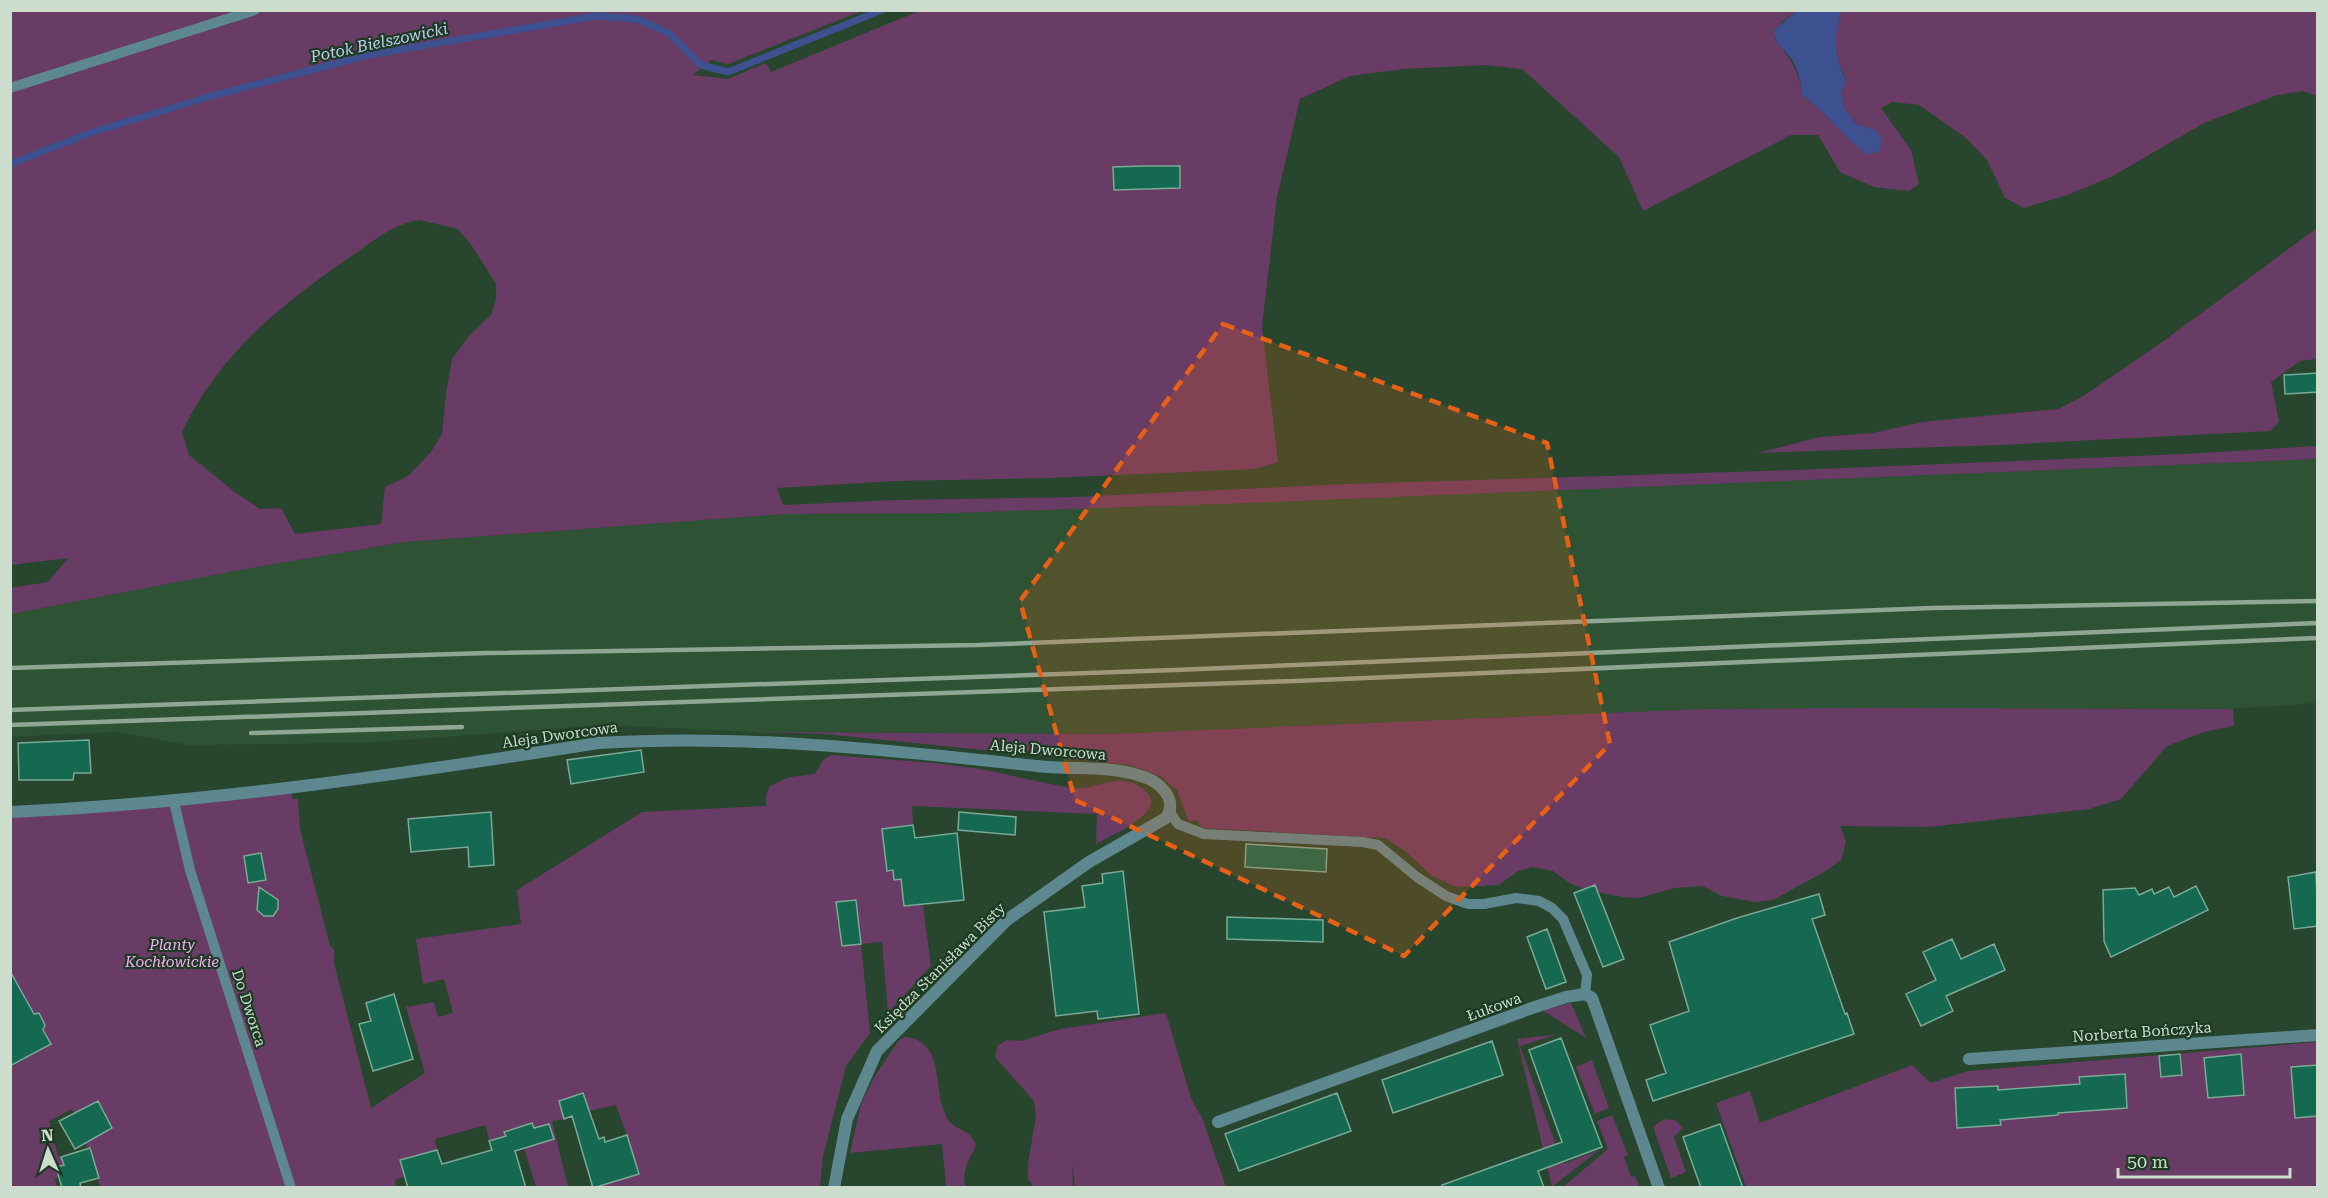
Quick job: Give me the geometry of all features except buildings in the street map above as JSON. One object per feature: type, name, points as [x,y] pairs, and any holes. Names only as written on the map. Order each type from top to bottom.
[{"type":"street","name":"Aleja Dworcowa","points":[[10,812],[174,802],[290,789],[598,743],[648,740],[800,744],[958,756],[1039,767],[1115,771],[1142,776],[1167,792],[1171,802],[1170,812]]},
{"type":"street","name":"Księdza Stanisława Bisty","points":[[834,1188],[847,1119],[877,1051],[1007,920],[1089,862],[1166,818],[1170,812]]},
{"type":"street","name":"Łukowa","points":[[1218,1122],[1535,1007],[1566,997],[1586,994]]},
{"type":"street","points":[[1586,994],[1592,999],[1659,1188]]},
{"type":"street","name":"Norberta Bończyka","points":[[1969,1059],[2318,1035]]},
{"type":"lane","points":[[10,87],[255,10]]},
{"type":"lane","name":"Do Dworca","points":[[174,802],[190,870],[291,1188]]},
{"type":"lane","points":[[1170,812],[1178,824],[1204,834],[1378,844],[1417,877],[1446,896],[1468,904],[1484,904],[1516,898],[1539,901],[1552,908],[1563,919],[1587,975],[1586,994]]},
{"type":"highlighted area","points":[[1223,324],[1547,443],[1610,744],[1404,956],[1075,800],[1020,601]]},
{"type":"shaded area","points":[[2317,459],[2317,703],[2233,709],[1706,709],[1110,734],[750,732],[604,725],[363,743],[187,745],[119,732],[11,737],[10,614],[245,569],[404,542],[786,514],[954,513],[1250,503]]},
{"type":"green space","points":[[11,11],[862,11],[728,64],[711,60],[693,75],[728,79],[766,63],[771,72],[919,11],[1797,11],[1782,22],[1775,40],[1793,65],[1802,95],[1818,107],[1830,121],[1875,130],[1856,124],[1844,108],[1841,93],[1846,79],[1836,46],[1841,11],[2317,11],[2317,96],[2303,91],[2277,95],[2204,123],[2111,177],[2067,195],[2024,208],[2005,198],[1987,160],[1966,138],[1919,105],[1892,102],[1881,108],[1911,150],[1919,184],[1909,191],[1874,187],[1840,172],[1818,135],[1791,135],[1643,211],[1619,157],[1522,69],[1485,65],[1403,69],[1350,76],[1300,99],[1277,197],[1262,327],[1278,462],[1255,469],[1051,478],[896,481],[777,488],[783,505],[896,500],[1075,497],[1347,484],[1794,470],[2184,454],[2317,446],[2317,459],[1250,503],[954,513],[786,514],[404,542],[245,569],[11,614],[10,588],[48,582],[68,558],[11,565]],"holes":[[[420,220],[458,229],[472,246],[496,284],[496,299],[491,315],[469,336],[452,359],[442,434],[431,452],[408,476],[385,487],[381,524],[295,534],[281,508],[260,509],[189,455],[182,432],[197,403],[235,353],[279,310],[329,271],[378,237],[402,224]]]},
{"type":"green space","points":[[2317,228],[2317,359],[2300,361],[2271,382],[2279,422],[2270,431],[2000,445],[1757,453],[1820,437],[1873,433],[1922,422],[2058,409],[2085,395],[2165,340]]},
{"type":"green space","points":[[1705,709],[2233,709],[2234,726],[2204,732],[2167,746],[2121,799],[2089,809],[1928,827],[1840,826],[1846,842],[1841,860],[1773,900],[1754,902],[1722,896],[1703,886],[1674,888],[1639,898],[1622,897],[1571,884],[1553,871],[1533,867],[1518,871],[1499,885],[1457,887],[1432,876],[1405,851],[1385,838],[1203,828],[1197,820],[1189,822],[1177,790],[1160,776],[1131,765],[825,734],[750,732],[1110,734]]},
{"type":"green space","name":"Planty Kochłowickie","points":[[831,755],[938,764],[985,770],[1072,788],[1125,781],[1143,789],[1151,800],[1146,813],[1139,819],[1096,844],[1097,814],[912,806],[913,825],[882,829],[887,870],[893,870],[894,879],[901,879],[904,906],[923,905],[931,966],[888,1013],[882,942],[861,944],[870,1033],[846,1066],[823,1157],[820,1187],[594,1187],[627,1135],[616,1105],[589,1111],[583,1093],[559,1101],[564,1119],[552,1121],[568,1187],[536,1187],[524,1148],[538,1143],[532,1123],[505,1131],[506,1136],[489,1141],[486,1125],[435,1139],[437,1150],[401,1160],[405,1176],[395,1180],[396,1187],[100,1187],[92,1156],[85,1143],[87,1141],[72,1109],[49,1121],[58,1156],[61,1157],[64,1165],[56,1167],[59,1177],[55,1179],[57,1187],[11,1187],[10,1068],[45,1047],[11,972],[11,810],[290,789],[293,799],[298,799],[300,829],[330,946],[334,949],[334,963],[371,1108],[425,1073],[406,1007],[434,1002],[438,1017],[453,1013],[444,979],[423,984],[416,939],[521,924],[517,890],[642,812],[766,806],[766,795],[770,786],[790,777],[815,774],[823,760]],"holes":[[[856,900],[861,944],[842,946],[836,902]]]},
{"type":"green space","points":[[1571,1003],[1586,1038],[1542,1010]]},
{"type":"green space","points":[[1166,1013],[1191,1098],[1203,1120],[1226,1187],[1075,1187],[1072,1163],[1073,1187],[1034,1187],[1028,1179],[1028,1164],[1036,1116],[1034,1101],[995,1057],[998,1045],[1007,1040],[1021,1041],[1060,1029]]},
{"type":"green space","points":[[1558,1034],[1520,1046],[1563,1164],[1599,1150],[1552,1187],[1517,1039]]},
{"type":"green space","points":[[905,1037],[917,1040],[926,1046],[935,1064],[940,1097],[947,1118],[974,1140],[976,1145],[964,1176],[966,1187],[946,1187],[942,1144],[850,1153],[861,1104],[875,1076],[899,1040]]},
{"type":"green space","points":[[2317,1042],[2317,1187],[1746,1187],[1716,1103],[1750,1091],[1760,1123],[1912,1065],[1931,1083],[1968,1071]]},
{"type":"green space","points":[[1592,1060],[1609,1108],[1595,1114],[1576,1067]]},
{"type":"green space","points":[[1612,1115],[1628,1155],[1624,1157],[1631,1177],[1635,1176],[1639,1185],[1636,1188],[1563,1187],[1608,1149],[1597,1121]]},
{"type":"green space","points":[[1664,1119],[1675,1120],[1683,1128],[1674,1137],[1686,1172],[1671,1178],[1654,1126]]},
{"type":"water","points":[[1797,11],[1841,11],[1836,46],[1846,80],[1841,93],[1844,108],[1856,124],[1875,130],[1882,140],[1879,152],[1866,154],[1802,95],[1796,67],[1778,43],[1774,30]]},
{"type":"waterway","name":"Potok Bielszowicki","points":[[10,164],[90,133],[211,96],[369,55],[596,16],[637,19],[669,33],[701,65],[728,72],[882,10]]},
{"type":"railway","points":[[10,668],[487,653],[978,645],[1932,608],[2318,601]]},
{"type":"railway","points":[[10,710],[1175,670],[2318,623]]},
{"type":"railway","points":[[10,725],[1295,681],[2318,638]]},
{"type":"railway","points":[[251,733],[462,727]]}]
